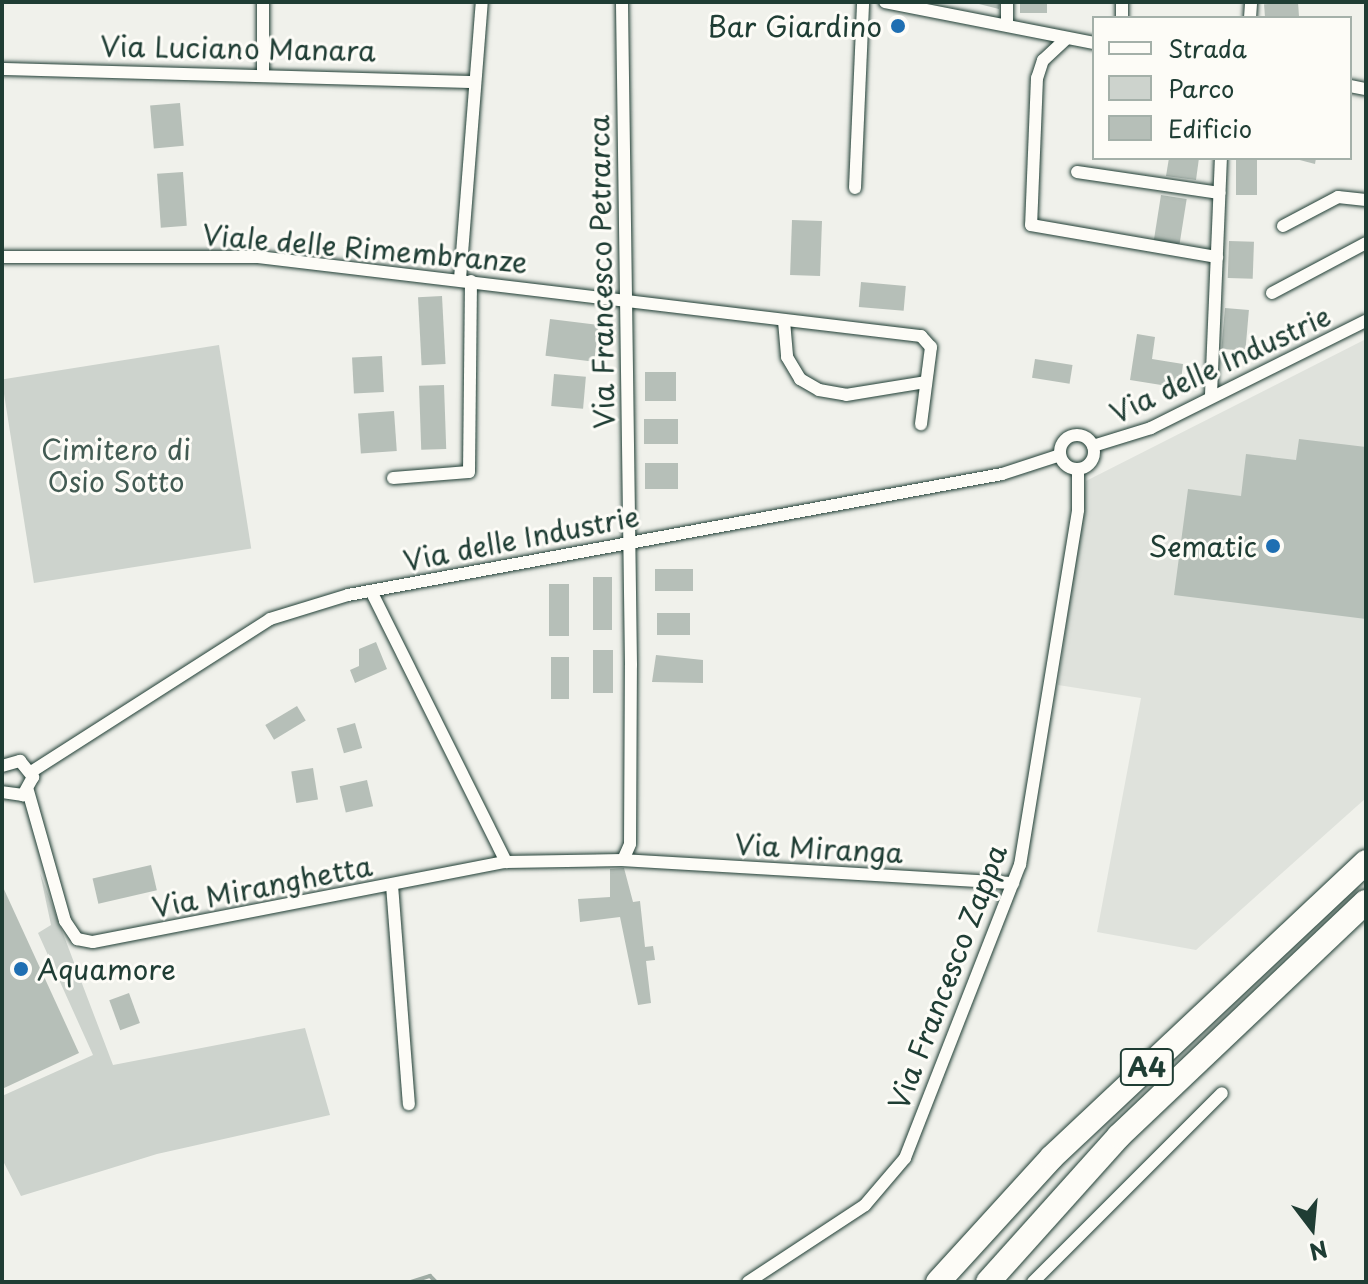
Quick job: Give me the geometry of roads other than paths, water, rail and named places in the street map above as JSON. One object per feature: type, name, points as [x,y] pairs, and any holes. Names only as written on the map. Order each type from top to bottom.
[{"type":"highway","name":"A4","points":[[938,1282],[1052,1157],[1366,862]]},
{"type":"highway","name":"A4","points":[[988,1282],[1119,1136],[1366,902]]},
{"type":"street","points":[[263,2],[263,73]]},
{"type":"street","points":[[393,478],[469,472],[466,280],[473,82],[482,2]]},
{"type":"street","name":"Via Francesco Petrarca","points":[[622,2],[630,541]]},
{"type":"street","points":[[855,188],[863,2]]},
{"type":"street","points":[[885,2],[1092,43]]},
{"type":"street","points":[[1007,2],[1007,25]]},
{"type":"street","points":[[1067,38],[1043,60],[1037,78],[1031,225],[1217,257]]},
{"type":"street","name":"Via Luciano Manara","points":[[2,69],[263,73],[473,82]]},
{"type":"street","points":[[1211,395],[1221,160]]},
{"type":"street","points":[[1077,172],[1219,193]]},
{"type":"street","points":[[1283,226],[1338,197],[1366,200]]},
{"type":"street","points":[[1272,293],[1366,243]]},
{"type":"street","name":"Viale delle Rimembranze","points":[[3,257],[258,257],[624,298],[784,321],[921,336],[931,347],[925,382]]},
{"type":"street","points":[[784,321],[787,357],[800,379],[819,390],[846,395],[925,382],[921,424]]},
{"type":"street","name":"Via delle Industrie","points":[[31,772],[270,619],[371,591],[1002,474],[1060,455],[1073,435],[1093,446],[1151,428],[1211,395],[1366,321]]},
{"type":"street","name":"Via delle Industrie","points":[[1078,469],[1092,461],[1093,446]]},
{"type":"street","points":[[1060,455],[1078,469]]},
{"type":"street","name":"Via Francesco Zappa","points":[[748,1282],[865,1205],[905,1158],[1013,883],[1076,525],[1078,469]]},
{"type":"street","points":[[618,862],[630,844],[630,541]]},
{"type":"street","points":[[371,591],[506,862]]},
{"type":"street","points":[[2,766],[19,761],[31,772],[28,791],[2,792]]},
{"type":"street","name":"Via Miranghetta","points":[[28,791],[65,921],[77,939],[123,939],[506,862],[618,862]]},
{"type":"street","name":"Via Miranga","points":[[618,862],[1013,883]]},
{"type":"street","points":[[392,885],[409,1104]]},
{"type":"street","points":[[1033,1282],[1222,1093]]},
{"type":"waterway","points":[[411,1282],[430,1276],[436,1282]]},
{"type":"place","name":"Bar Giardino","points":[[898,26]]},
{"type":"place","name":"Sematic","points":[[1273,546]]},
{"type":"place","name":"Aquamore","points":[[21,969]]},
{"type":"park label","name":"Cimitero di Osio Sotto","points":[[116,465]]}]
